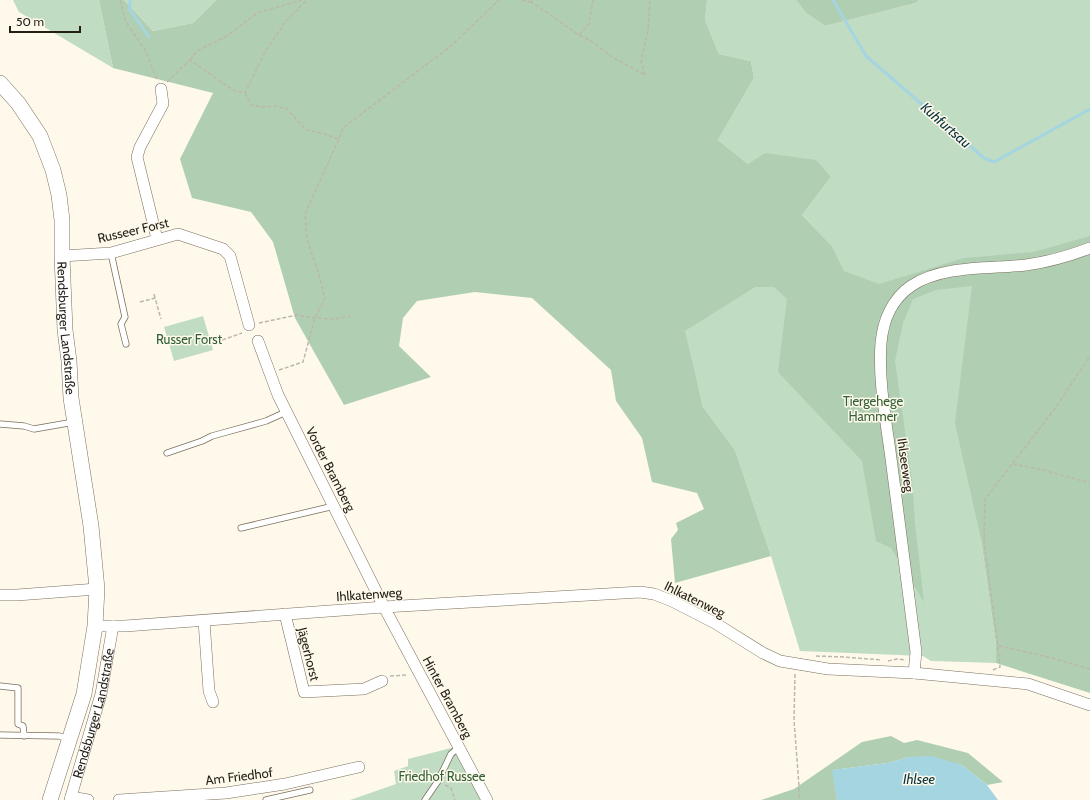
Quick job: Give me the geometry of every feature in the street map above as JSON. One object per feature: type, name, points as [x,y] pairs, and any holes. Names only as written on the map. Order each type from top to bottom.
[{"type":"street","name":"Rendsburger Landstraße","points":[[0,84],[18,102],[40,136],[53,170],[59,195],[62,220],[65,330],[69,360],[71,398],[91,526],[97,589],[95,626],[84,694],[50,800]]},
{"type":"street","points":[[157,239],[137,157],[140,147],[163,104],[161,89]]},
{"type":"street","name":"Russeer Forst","points":[[62,256],[111,253],[178,234],[212,245],[227,252],[230,256],[248,328]]},
{"type":"street","name":"Ihlseeweg","points":[[914,673],[916,652],[885,414],[881,370],[881,342],[886,320],[893,304],[911,286],[943,273],[1048,261],[1066,257],[1090,248]]},
{"type":"street","name":"Vorder Bramberg","points":[[258,341],[278,395],[286,412],[384,606]]},
{"type":"street","points":[[0,595],[97,589]]},
{"type":"street","name":"Ihlkatenweg","points":[[95,626],[204,621],[384,606],[628,592],[647,593],[672,601],[774,658],[795,664],[828,669],[914,673],[1028,684],[1090,705]]},
{"type":"street","name":"Hinter Bramberg","points":[[384,606],[487,800]]},
{"type":"street","name":"Jägerhorst","points":[[285,614],[304,692],[364,689],[382,681]]},
{"type":"street","points":[[204,621],[209,692],[213,702]]},
{"type":"street","name":"Rendsburger Landstraße","points":[[71,799],[101,694],[113,626]]},
{"type":"street","name":"Am Friedhof","points":[[119,800],[233,792],[285,784],[360,767]]},
{"type":"street","points":[[71,799],[88,800]]},
{"type":"lane","points":[[111,253],[125,317],[121,324],[126,344]]},
{"type":"lane","points":[[167,453],[202,442],[212,436],[266,421],[286,412]]},
{"type":"lane","points":[[0,424],[34,428],[75,422]]},
{"type":"lane","points":[[241,528],[334,506]]},
{"type":"lane","points":[[0,686],[18,688],[18,724],[23,726],[24,736]]},
{"type":"lane","points":[[0,735],[59,736],[69,739]]},
{"type":"lane","points":[[425,800],[438,781],[452,754],[459,747]]},
{"type":"lane","points":[[266,800],[310,790]]},
{"type":"path","points":[[120,0],[126,22],[145,50],[161,89],[197,51],[227,36],[257,13],[302,0]]},
{"type":"path","points":[[244,93],[266,50],[287,20],[307,0]]},
{"type":"path","points":[[270,372],[303,362],[315,318],[325,298],[307,238],[305,214],[343,128],[451,46],[499,0]]},
{"type":"path","points":[[522,0],[533,3],[579,35],[591,41],[612,57],[645,75],[641,61],[648,30],[650,0]]},
{"type":"path","points":[[579,35],[589,24],[593,0]]},
{"type":"path","points":[[190,60],[233,90],[244,93],[251,104],[262,107],[275,106],[286,109],[306,130],[322,133],[339,139]]},
{"type":"path","points":[[154,294],[161,319]]},
{"type":"path","points":[[140,302],[155,298]]},
{"type":"path","points":[[211,344],[248,328],[297,315],[335,319],[350,316]]},
{"type":"path","points":[[1090,356],[1054,410],[985,499],[984,541],[998,646],[1048,657],[1090,669]]},
{"type":"path","points":[[1012,464],[1043,470],[1090,483]]},
{"type":"path","points":[[795,664],[794,720],[799,800]]},
{"type":"path","points":[[382,681],[390,676],[420,674]]},
{"type":"path","points":[[438,781],[450,788],[455,800]]},
{"type":"green space","points":[[13,0],[99,0],[113,68],[19,12]]},
{"type":"green space","points":[[99,0],[124,0],[153,31],[193,23],[216,0],[707,0],[705,20],[719,54],[751,61],[754,78],[718,140],[748,164],[765,153],[816,160],[831,177],[802,215],[831,245],[844,271],[879,284],[964,258],[1034,252],[1090,236],[1090,693],[996,663],[996,645],[981,539],[955,423],[972,286],[936,290],[913,299],[903,323],[895,361],[912,480],[915,524],[924,602],[891,548],[876,541],[862,461],[778,372],[787,299],[774,287],[756,287],[685,331],[703,407],[735,450],[771,556],[675,583],[671,539],[678,530],[676,523],[704,509],[697,493],[652,482],[642,438],[616,401],[611,370],[532,298],[475,292],[417,301],[403,318],[399,346],[431,377],[344,405],[295,318],[273,242],[251,212],[192,198],[180,159],[213,93],[113,68]]},
{"type":"green space","points":[[124,0],[216,0],[193,23],[153,31]]},
{"type":"green space","name":"Tiergehege Hammer","points":[[707,0],[796,0],[806,13],[825,26],[916,3],[919,0],[1090,0],[1090,349],[981,539],[996,645],[996,663],[931,661],[923,656],[800,651],[771,556],[735,450],[703,407],[684,331],[756,287],[774,287],[831,245],[802,215],[831,177],[748,164],[718,140],[754,78],[751,61],[719,54],[705,20]]},
{"type":"green space","points":[[796,0],[919,0],[916,3],[825,26],[806,13]]},
{"type":"green space","name":"Russer Forst","points":[[203,316],[213,350],[174,361],[164,327]]},
{"type":"green space","points":[[891,736],[904,743],[917,740],[968,753],[1003,782],[987,785],[962,765],[909,757],[888,763],[833,770],[837,800],[761,800],[794,789],[862,742]]},
{"type":"green space","name":"Friedhof Russee","points":[[455,747],[481,800],[350,800],[396,784],[394,771],[408,766],[408,759]]},
{"type":"water","name":"Ihlsee","points":[[931,756],[962,765],[987,785],[998,800],[837,800],[832,770],[888,763],[909,757]]},
{"type":"waterway","name":"Kuhfurtsau","points":[[130,0],[130,10],[149,37]]},
{"type":"waterway","name":"Kuhfurtsau","points":[[833,0],[866,56],[984,158],[994,162],[1090,109]]}]
